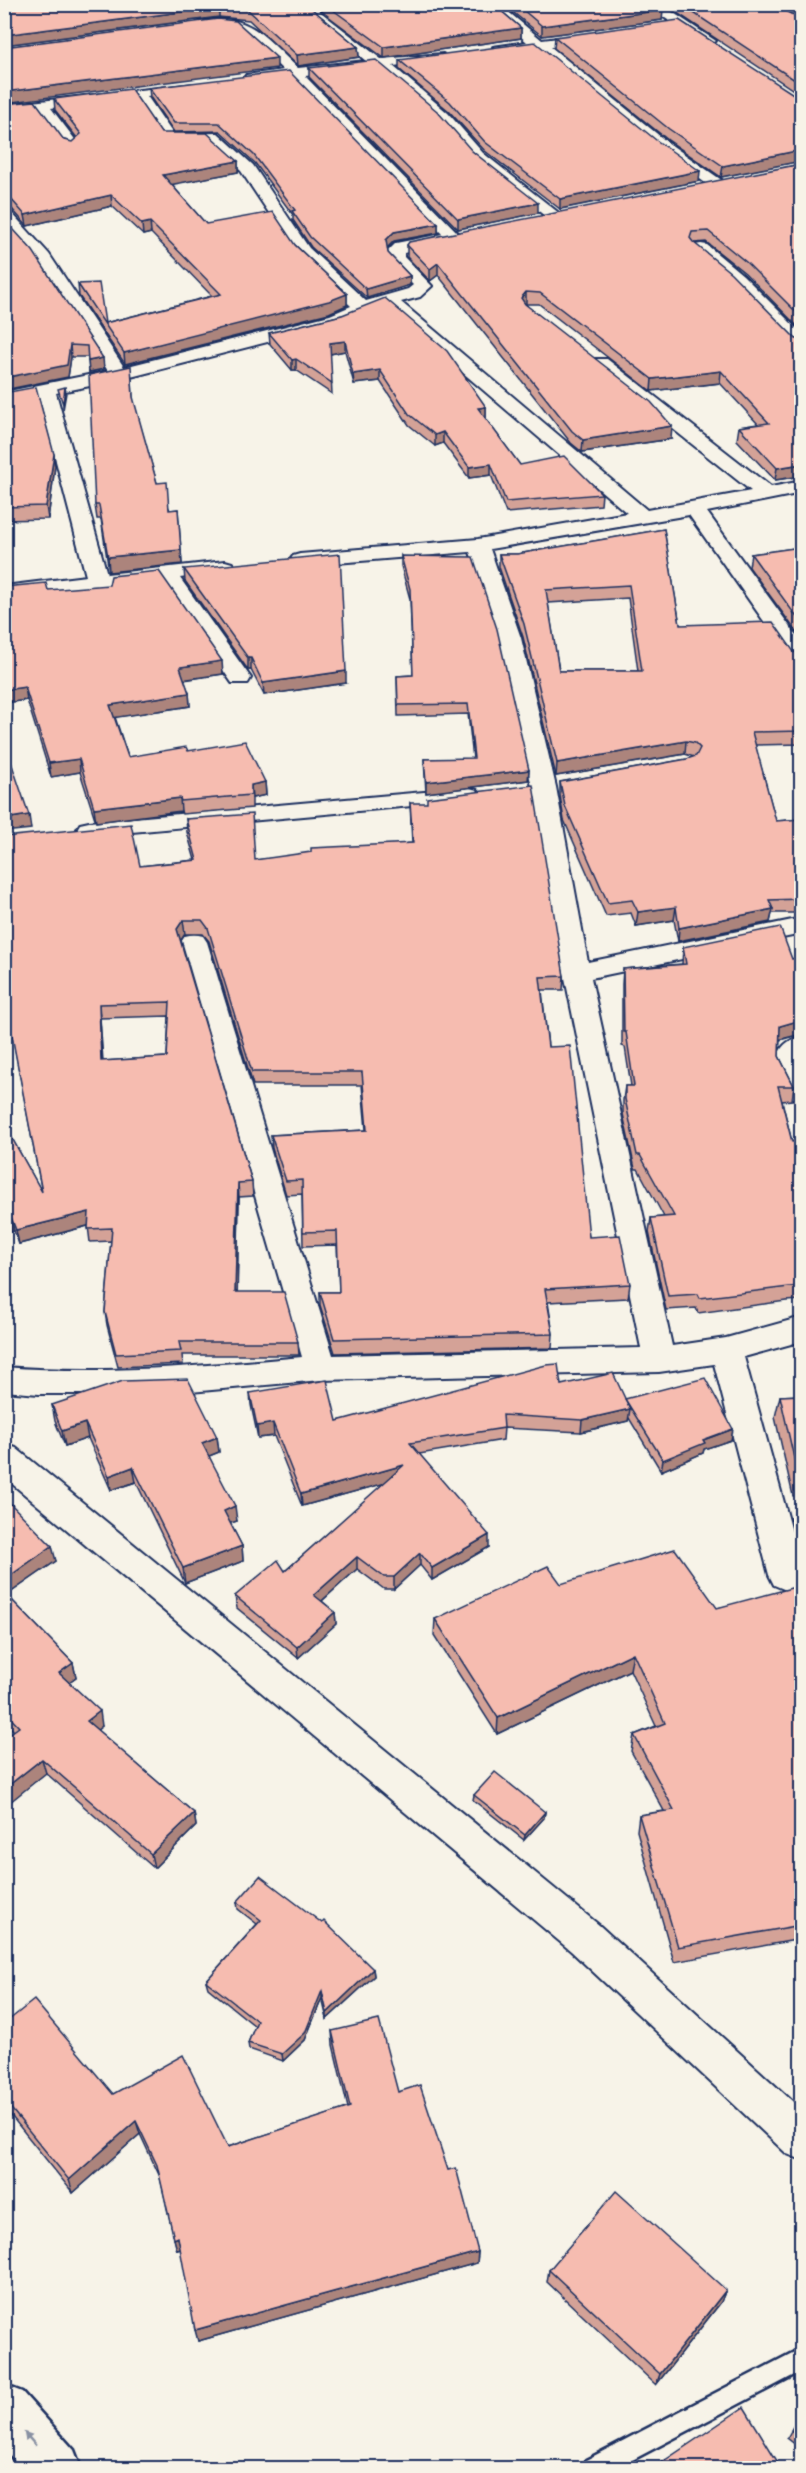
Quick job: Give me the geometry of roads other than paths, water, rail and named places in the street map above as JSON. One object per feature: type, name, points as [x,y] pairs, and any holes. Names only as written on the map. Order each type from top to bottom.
[{"type":"main road","points":[[4,2410],[56,2469]]},
{"type":"street","points":[[490,4],[662,145],[723,183],[696,189]]},
{"type":"street","points":[[650,4],[723,51]]},
{"type":"street","points":[[313,10],[443,116],[478,156],[556,217]]},
{"type":"street","points":[[4,398],[119,374],[336,319],[363,307],[414,293],[423,286],[396,258],[396,251],[402,247],[459,235],[294,72],[236,23],[183,28]]},
{"type":"street","points":[[656,28],[679,24]]},
{"type":"street","points":[[483,51],[609,34]]},
{"type":"street","points":[[238,80],[449,56]]},
{"type":"street","points":[[4,109],[204,85]]},
{"type":"street","points":[[138,94],[169,139],[213,136],[238,160],[276,208],[303,251],[363,307]]},
{"type":"street","points":[[42,106],[72,146]]},
{"type":"street","points":[[533,221],[578,213]]},
{"type":"street","points":[[4,214],[43,258],[119,374]]},
{"type":"street","points":[[699,248],[737,279],[801,345]]},
{"type":"street","points":[[388,300],[643,517]]},
{"type":"street","points":[[587,353],[767,494]]},
{"type":"street","points":[[46,389],[98,580]]},
{"type":"street","points":[[279,562],[478,545],[801,487]]},
{"type":"street","points":[[694,508],[801,659]]},
{"type":"street","points":[[478,545],[510,638],[544,787],[577,973],[659,1360]]},
{"type":"street","points":[[4,592],[245,565]]},
{"type":"street","points":[[166,573],[240,678]]},
{"type":"street","points":[[64,832],[486,793]]},
{"type":"street","points":[[577,973],[801,926]]},
{"type":"street","points":[[194,942],[321,1368]]},
{"type":"street","points":[[801,1046],[792,1050],[791,1063],[801,1091]]},
{"type":"street","points":[[4,1379],[39,1382],[169,1382],[321,1368],[659,1360],[726,1350],[801,1329]]},
{"type":"street","points":[[726,1350],[786,1575]]},
{"type":"street","points":[[4,1457],[585,1938],[801,2139]]},
{"type":"lane","points":[[594,2469],[801,2359]]}]
